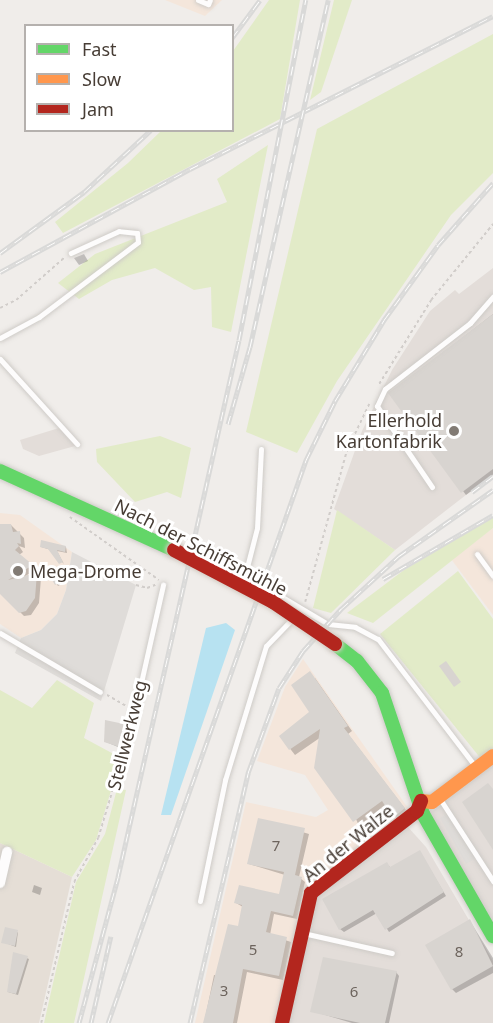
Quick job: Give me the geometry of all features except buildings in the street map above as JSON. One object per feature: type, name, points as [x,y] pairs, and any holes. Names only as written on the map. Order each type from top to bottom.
[{"type":"street","name":"Nach der Schiffsmühle","points":[[0,471],[174,550],[273,602],[335,644],[357,662],[382,693],[395,723],[414,793],[421,801],[425,818],[493,936]]},
{"type":"street","points":[[421,801],[428,804],[493,756]]},
{"type":"street","name":"An der Walze","points":[[282,1023],[311,893],[417,811],[421,801]]},
{"type":"street","points":[[0,883],[7,852]]},
{"type":"lane","points":[[198,0],[208,4],[210,0]]},
{"type":"lane","points":[[0,338],[39,317],[138,242],[137,233],[119,231],[71,253]]},
{"type":"lane","points":[[432,487],[377,406],[385,389],[470,323],[493,297]]},
{"type":"lane","points":[[0,359],[77,444]]},
{"type":"lane","name":"Nach der Schiffsmühle","points":[[261,449],[257,528],[245,575],[328,624],[370,633],[477,768]]},
{"type":"lane","points":[[477,554],[493,576]]},
{"type":"lane","name":"Stellwerkweg","points":[[131,728],[163,585]]},
{"type":"lane","points":[[200,901],[225,780],[266,646],[303,609]]},
{"type":"lane","points":[[0,633],[100,692]]},
{"type":"lane","points":[[439,797],[493,881]]},
{"type":"lane","points":[[301,933],[392,953]]},
{"type":"path","points":[[0,308],[16,300],[71,253]]},
{"type":"path","points":[[63,513],[146,567],[163,585]]},
{"type":"path","points":[[136,585],[163,585]]},
{"type":"path","points":[[100,692],[136,709]]},
{"type":"path","name":"Stellwerkweg","points":[[41,1023],[74,882],[98,838],[131,728]]},
{"type":"shaded area","points":[[165,0],[222,0],[205,16]]},
{"type":"shaded area","points":[[493,268],[493,474],[395,550],[334,509],[362,431],[392,370],[430,311],[455,290],[459,294]]},
{"type":"shaded area","points":[[59,428],[75,446],[39,456],[23,449],[20,440]]},
{"type":"shaded area","points":[[0,513],[20,515],[72,552],[66,590],[57,614],[41,630],[21,638],[0,624]]},
{"type":"shaded area","points":[[493,528],[493,615],[451,559]]},
{"type":"shaded area","points":[[72,552],[136,585],[101,701],[15,653],[21,638],[41,630],[57,614],[66,590]]},
{"type":"shaded area","points":[[303,659],[408,808],[407,813],[276,1023],[195,1023],[246,802],[316,817],[328,810],[305,775],[257,761],[285,687]]},
{"type":"shaded area","points":[[493,765],[493,923],[426,816]]},
{"type":"shaded area","points":[[449,813],[478,857],[466,864],[440,818]]},
{"type":"shaded area","points":[[407,826],[426,847],[493,961],[493,1023],[289,1023],[317,890]]},
{"type":"shaded area","points":[[0,843],[72,877],[39,1023],[0,1023]]},
{"type":"green space","points":[[269,0],[300,0],[280,119],[63,233],[55,222],[128,163],[160,132],[234,132],[234,50]]},
{"type":"green space","points":[[334,0],[352,0],[321,92],[310,100]]},
{"type":"green space","points":[[493,34],[493,173],[451,215],[337,381],[297,453],[246,432],[317,129]]},
{"type":"green space","points":[[268,145],[231,332],[212,327],[211,287],[194,290],[155,268],[112,280],[79,299],[58,283],[95,254],[227,202],[217,179]]},
{"type":"green space","points":[[160,436],[191,448],[181,498],[167,492],[135,502],[97,462],[96,449]]},
{"type":"green space","points":[[337,510],[395,550],[331,613],[313,608]]},
{"type":"green space","points":[[493,517],[493,528],[373,623],[347,613],[404,570]]},
{"type":"green space","points":[[458,571],[493,619],[493,751],[482,760],[380,634]]},
{"type":"green space","points":[[57,680],[94,703],[84,738],[121,758],[96,840],[72,877],[0,843],[0,690],[32,708]]},
{"type":"green space","points":[[117,789],[126,790],[74,1023],[44,1023],[76,882],[105,834]]},
{"type":"water","points":[[226,623],[235,630],[171,815],[161,815],[206,628]]},
{"type":"railway","points":[[234,35],[260,0]]},
{"type":"railway","points":[[79,1023],[118,877],[239,340],[306,0]]},
{"type":"railway","points":[[228,424],[250,347],[328,0]]},
{"type":"railway","points":[[0,272],[190,169],[493,16]]},
{"type":"railway","points":[[0,253],[84,192],[149,132]]},
{"type":"railway","points":[[108,1023],[306,460],[335,401],[384,320],[438,245],[493,183]]},
{"type":"railway","points":[[472,492],[493,476]]},
{"type":"railway","points":[[190,1023],[248,773],[279,688],[303,651],[341,609],[399,556],[493,490]]},
{"type":"railway","points":[[383,579],[493,515]]},
{"type":"railway","points":[[91,1023],[111,936]]},
{"type":"traffic: fast","points":[[0,471],[174,550]]},
{"type":"traffic: fast","points":[[335,644],[357,661],[382,693],[423,814],[493,936]]},
{"type":"traffic: slow","points":[[421,801],[432,802],[493,756]]},
{"type":"traffic: jam","points":[[174,550],[273,602],[335,644]]},
{"type":"traffic: jam","points":[[282,1023],[311,893],[417,811],[421,801]]},
{"type":"place","name":"Ellerhold Kartonfabrik","points":[[454,431]]},
{"type":"place","name":"Mega-Drome","points":[[18,571]]}]
